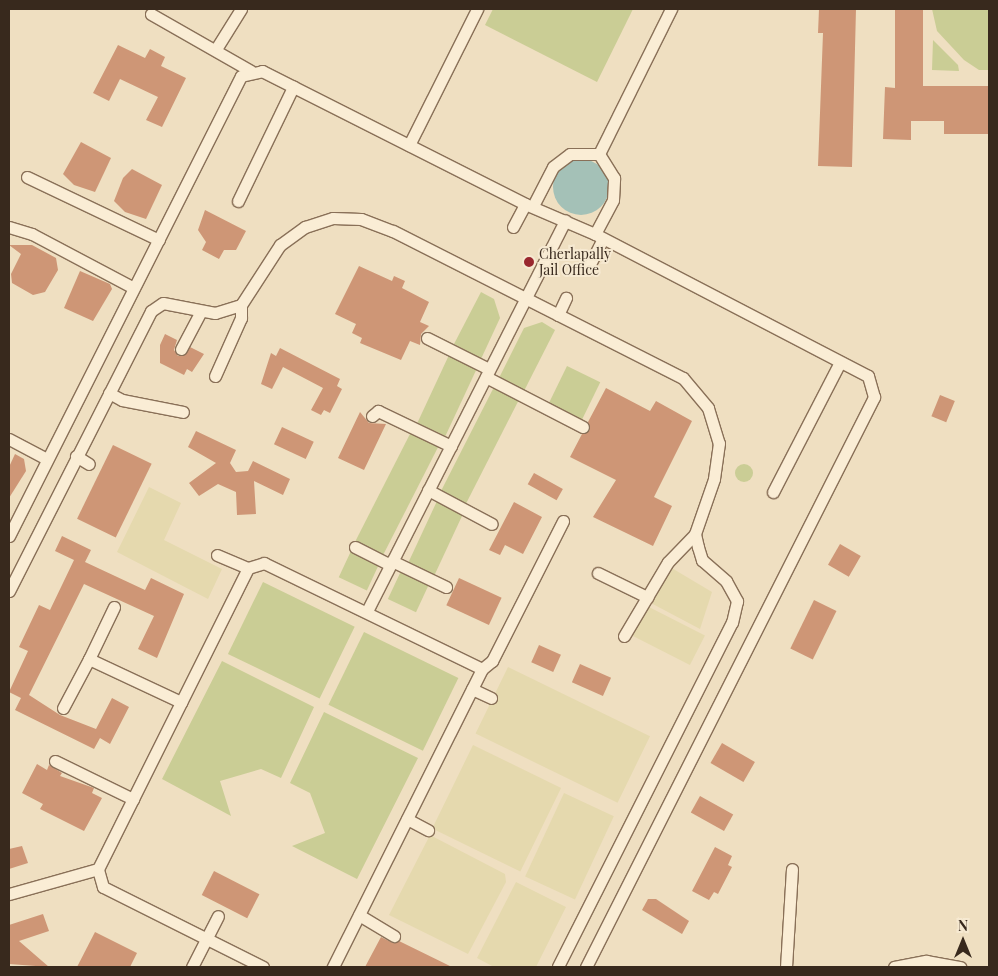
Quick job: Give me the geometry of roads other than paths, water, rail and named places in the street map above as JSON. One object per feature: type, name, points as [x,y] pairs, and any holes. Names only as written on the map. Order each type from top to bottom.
[{"type":"street","points":[[216,49],[241,9]]},
{"type":"street","points":[[408,145],[477,9]]},
{"type":"street","points":[[599,154],[671,9]]},
{"type":"street","points":[[151,14],[216,49],[251,71]]},
{"type":"street","points":[[9,536],[241,76],[251,71],[262,71],[408,145],[565,220],[868,376],[874,386],[869,408],[586,967]]},
{"type":"street","points":[[238,201],[293,87]]},
{"type":"street","points":[[513,227],[553,167],[570,154],[599,154]]},
{"type":"street","points":[[589,266],[613,200],[614,178],[599,154]]},
{"type":"street","points":[[27,177],[159,240]]},
{"type":"street","points":[[215,376],[241,318],[241,305],[280,245],[305,227],[333,218],[361,219],[393,231],[683,378],[708,408],[719,443],[714,479],[695,534],[672,555],[624,636]]},
{"type":"street","points":[[367,611],[527,299],[565,220]]},
{"type":"street","points":[[9,227],[32,234],[134,288]]},
{"type":"street","points":[[558,315],[566,298]]},
{"type":"street","points":[[9,591],[150,311],[163,303],[215,313],[241,305]]},
{"type":"street","points":[[181,349],[201,311]]},
{"type":"street","points":[[428,338],[583,427]]},
{"type":"street","points":[[773,492],[840,362]]},
{"type":"street","points":[[109,392],[122,400],[183,412]]},
{"type":"street","points":[[372,416],[378,411],[451,446]]},
{"type":"street","points":[[9,453],[11,440],[47,459]]},
{"type":"street","points":[[76,456],[89,464]]},
{"type":"street","points":[[428,490],[492,524]]},
{"type":"street","points":[[333,967],[482,669],[492,661],[563,521]]},
{"type":"street","points":[[558,967],[732,622],[737,601],[726,581],[702,560],[695,534]]},
{"type":"street","points":[[355,547],[446,587]]},
{"type":"street","points":[[218,555],[248,568],[264,563],[367,611],[482,669]]},
{"type":"street","points":[[248,568],[98,869],[103,887],[263,967]]},
{"type":"street","points":[[598,573],[647,597]]},
{"type":"street","points":[[63,708],[89,660],[114,607]]},
{"type":"street","points":[[89,660],[181,702]]},
{"type":"street","points":[[472,689],[492,698]]},
{"type":"street","points":[[55,761],[133,799]]},
{"type":"street","points":[[407,819],[428,830]]},
{"type":"street","points":[[9,894],[98,869]]},
{"type":"street","points":[[786,967],[792,870]]},
{"type":"street","points":[[359,915],[394,936]]},
{"type":"street","points":[[192,967],[218,916]]},
{"type":"street","points":[[894,967],[926,961],[960,967]]},
{"type":"water","points":[[581,159],[592,161],[601,167],[607,176],[609,187],[607,198],[601,207],[592,213],[581,215],[570,213],[561,207],[555,198],[553,187],[555,176],[561,167],[570,161]]},
{"type":"place","name":"Cherlapally Jail Office","points":[[529,262]]}]
